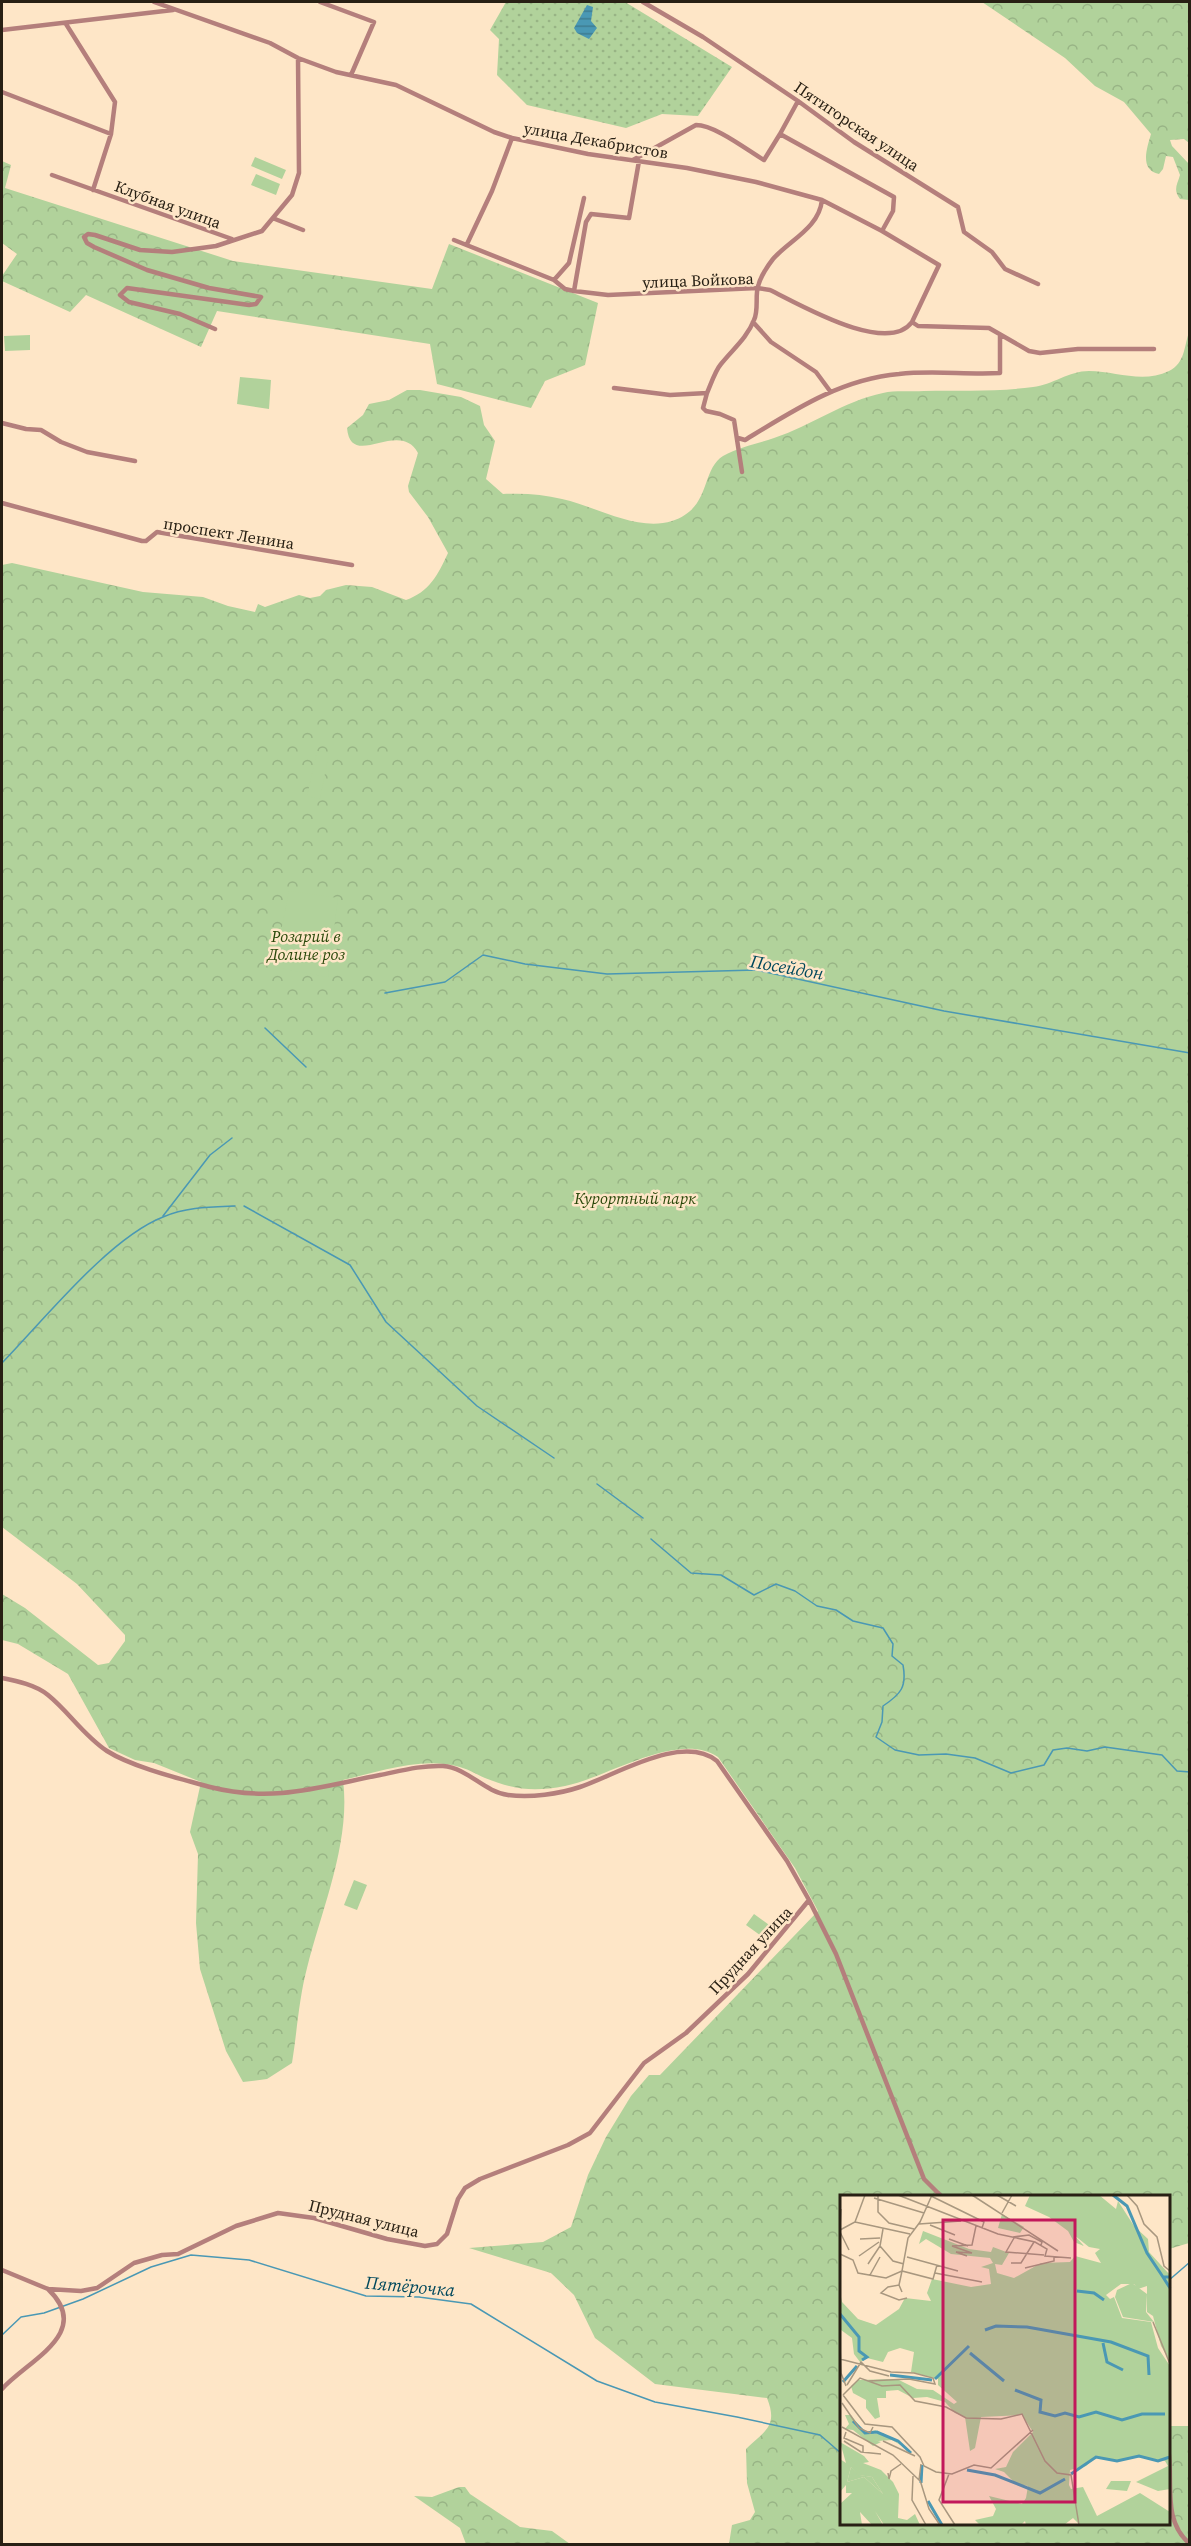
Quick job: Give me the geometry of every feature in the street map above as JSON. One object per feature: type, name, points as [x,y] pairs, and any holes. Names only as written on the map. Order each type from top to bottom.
[{"type":"street","name":"улица Декабристов","points":[[154,2],[270,43],[298,58],[351,75],[396,85],[494,132],[512,138],[588,154],[687,168],[756,182],[822,200],[882,231],[939,265],[912,322]]},
{"type":"street","points":[[320,2],[374,22],[351,75]]},
{"type":"street","name":"Пятигорская улица","points":[[643,2],[703,37],[798,100],[854,141],[958,207],[964,232],[992,252],[1005,269],[1038,284]]},
{"type":"street","points":[[2,30],[173,10]]},
{"type":"street","points":[[66,24],[115,102],[111,134],[93,190]]},
{"type":"street","points":[[215,329],[180,314],[129,302],[120,295],[127,288],[249,304],[256,304],[261,297],[209,288],[147,270],[94,247],[87,243],[84,237],[88,234],[95,235],[140,250],[160,252],[201,249],[262,231],[292,195],[299,173],[298,58]]},
{"type":"street","points":[[2,92],[111,134]]},
{"type":"street","points":[[632,160],[696,125],[702,125],[764,160],[798,100]]},
{"type":"street","points":[[780,134],[894,197],[893,211],[882,231]]},
{"type":"street","points":[[467,244],[492,191],[512,138]]},
{"type":"street","points":[[454,240],[554,280],[565,289],[574,291],[586,222],[591,214],[629,218],[639,161]]},
{"type":"street","name":"Клубная улица","points":[[52,175],[235,240]]},
{"type":"street","points":[[554,280],[569,263],[584,198]]},
{"type":"street","points":[[742,472],[734,420],[703,408],[707,393],[720,365],[737,348],[756,317],[757,288],[774,258],[812,223],[821,209],[822,200]]},
{"type":"street","points":[[274,219],[303,230]]},
{"type":"street","name":"улица Войкова","points":[[574,291],[608,295],[757,288],[770,290],[853,328],[876,334],[899,331],[908,328],[912,322]]},
{"type":"street","points":[[753,322],[791,358],[816,372],[830,391]]},
{"type":"street","points":[[912,322],[918,326],[988,328],[1029,351],[1040,353],[1078,349],[1154,349]]},
{"type":"street","points":[[738,438],[745,440],[830,391],[862,380],[899,374],[1000,373],[1000,334]]},
{"type":"street","points":[[614,388],[670,395],[707,393]]},
{"type":"street","points":[[2,423],[41,430],[61,442],[87,452],[135,461]]},
{"type":"street","name":"проспект Ленина","points":[[2,503],[142,541],[146,541],[157,532],[352,565]]},
{"type":"street","points":[[2,1678],[46,1693],[84,1733],[108,1752],[212,1787],[242,1792],[276,1795],[292,1793],[389,1773],[442,1766],[468,1773],[494,1791],[506,1795],[522,1795],[579,1787],[623,1768],[668,1755],[702,1752],[717,1761],[787,1861],[809,1900],[836,1954],[924,2179],[940,2195]]},
{"type":"street","name":"Прудная улица","points":[[2,2270],[48,2289],[81,2291],[97,2288],[134,2263],[162,2255],[178,2254],[231,2228],[278,2213],[293,2213],[397,2241],[425,2246],[436,2244],[447,2234],[458,2199],[465,2188],[480,2179],[568,2145],[590,2133],[644,2063],[686,2033],[748,1974],[799,1916],[809,1900]]},
{"type":"street","points":[[2,2389],[53,2345],[62,2331],[63,2315],[60,2302],[48,2289]]},
{"type":"street","points":[[1170,2482],[1172,2516],[1176,2529],[1190,2544]]},
{"type":"green space","points":[[506,2],[625,2],[732,67],[698,116],[662,114],[626,128],[527,105],[497,75],[499,39],[490,30]]},
{"type":"green space","points":[[982,2],[1189,2],[1189,143],[1184,139],[1170,140],[1172,146],[1189,164],[1189,200],[1180,199],[1177,193],[1176,187],[1180,175],[1173,157],[1166,156],[1163,169],[1159,174],[1149,168],[1146,158],[1151,134],[1124,102],[1095,86],[1065,58]]},
{"type":"green space","points":[[255,157],[286,170],[282,179],[251,166]]},
{"type":"green space","points":[[2,161],[11,165],[5,188],[233,261],[432,289],[449,244],[598,303],[585,365],[545,381],[531,408],[437,384],[430,344],[217,311],[201,347],[86,295],[70,312],[2,281],[2,276],[17,254],[2,243]]},
{"type":"green space","points":[[256,174],[280,184],[276,195],[251,185]]},
{"type":"green space","name":"Курортный парк","points":[[1189,332],[1189,2243],[1170,2249],[1170,2195],[840,2195],[840,2525],[1170,2525],[1170,2426],[1189,2426],[1189,2544],[729,2544],[732,2525],[750,2520],[755,2512],[747,2483],[746,2449],[768,2427],[771,2415],[767,2398],[655,2384],[595,2338],[574,2295],[551,2273],[469,2248],[543,2242],[571,2227],[588,2175],[606,2137],[631,2096],[649,2075],[660,2075],[818,1911],[795,1868],[718,1757],[702,1750],[683,1749],[663,1752],[582,1781],[544,1789],[525,1789],[506,1785],[456,1766],[428,1763],[343,1780],[343,1827],[339,1851],[304,1979],[292,2063],[267,2079],[243,2082],[226,2051],[200,1969],[196,1923],[198,1854],[190,1832],[201,1782],[154,1763],[135,1760],[109,1748],[68,1674],[18,1644],[2,1640],[2,1594],[25,1608],[98,1665],[109,1663],[125,1641],[125,1635],[77,1584],[2,1527],[2,565],[12,563],[143,592],[203,597],[255,612],[258,604],[265,607],[299,595],[310,598],[320,596],[326,590],[346,585],[372,587],[406,600],[414,597],[432,582],[448,553],[428,517],[409,492],[408,486],[418,453],[410,444],[399,440],[366,446],[357,445],[350,440],[347,428],[363,415],[369,404],[389,400],[407,390],[461,397],[480,406],[484,425],[495,441],[486,479],[503,494],[555,497],[631,521],[659,524],[685,515],[694,507],[700,499],[711,471],[723,456],[788,433],[869,397],[893,392],[1019,389],[1047,384],[1089,371],[1139,377],[1159,375],[1174,368],[1183,354]]},
{"type":"green space","points":[[30,335],[30,350],[5,351],[4,336]]},
{"type":"green space","points":[[240,377],[271,380],[269,409],[237,404]]},
{"type":"green space","points":[[317,751],[329,753],[320,799],[307,796]]},
{"type":"green space","name":"Розарий в Долине роз","points":[[289,891],[338,898],[328,977],[274,967]]},
{"type":"green space","points":[[354,1880],[367,1885],[357,1910],[344,1905]]},
{"type":"green space","points":[[754,1914],[776,1930],[768,1941],[746,1925]]},
{"type":"green space","points":[[465,2487],[470,2494],[520,2527],[552,2531],[570,2544],[466,2544],[460,2528],[414,2496],[432,2497]]},
{"type":"water","points":[[587,5],[593,7],[591,21],[597,28],[589,39],[577,33],[574,28]]},
{"type":"waterway","name":"Посейдон","points":[[385,993],[445,982],[483,955],[525,964],[607,974],[756,970],[944,1011],[1190,1053]]},
{"type":"waterway","points":[[265,1028],[306,1067]]},
{"type":"waterway","points":[[163,1216],[210,1155],[232,1138]]},
{"type":"waterway","points":[[2,1363],[99,1261],[142,1228],[180,1211],[235,1206]]},
{"type":"waterway","points":[[244,1206],[350,1265],[386,1322],[477,1406],[554,1458]]},
{"type":"waterway","points":[[597,1484],[643,1518]]},
{"type":"waterway","points":[[651,1539],[691,1573],[721,1575],[754,1595],[776,1584],[795,1591],[817,1606],[836,1610],[853,1621],[883,1628],[893,1644],[892,1656],[903,1665],[904,1679],[898,1694],[883,1706],[882,1722],[876,1737],[895,1750],[919,1755],[946,1754],[975,1758],[1011,1773],[1044,1765],[1053,1750],[1067,1748],[1087,1751],[1105,1747],[1162,1755],[1177,1771],[1190,1772]]},
{"type":"waterway","name":"Пятёрочка","points":[[2,2335],[21,2317],[44,2313],[83,2299],[151,2267],[191,2255],[249,2260],[366,2296],[419,2297],[471,2304],[597,2381],[655,2402],[820,2435],[840,2452]]},
{"type":"waterway","name":"Пятёрочка","points":[[1170,2279],[1190,2262]]}]
